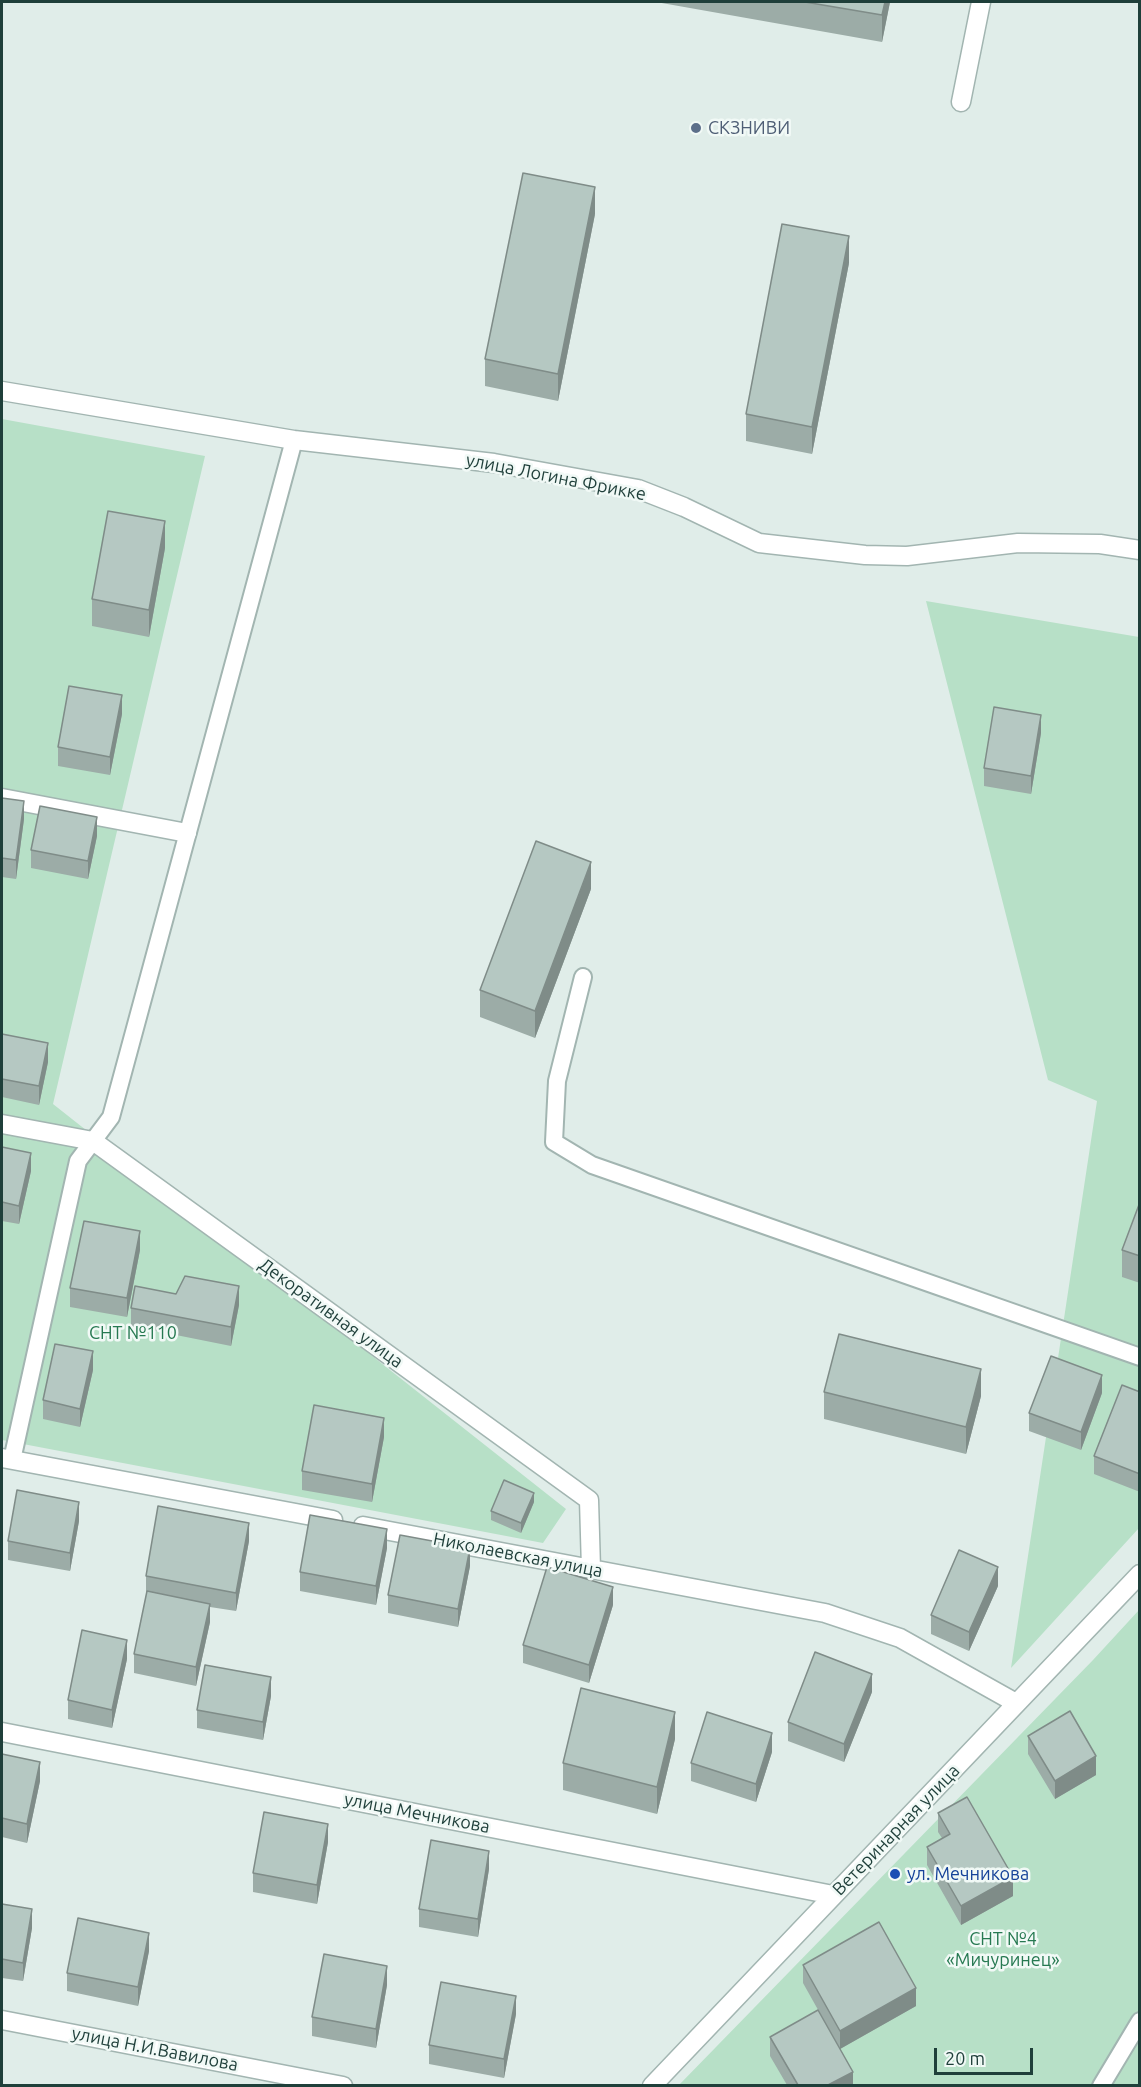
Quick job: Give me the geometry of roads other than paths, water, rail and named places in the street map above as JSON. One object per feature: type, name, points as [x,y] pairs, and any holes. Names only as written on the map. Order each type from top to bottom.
[{"type":"street","points":[[961,102],[981,2]]},
{"type":"street","name":"улица Логина Фрикке","points":[[2,390],[294,440],[494,463],[638,489],[684,507],[759,543],[865,555],[907,556],[1018,543],[1100,544],[1140,550]]},
{"type":"street","points":[[2,798],[187,833]]},
{"type":"street","name":"Декоративная улица","points":[[2,1124],[93,1141],[589,1500],[591,1569]]},
{"type":"street","name":"Николаевская улица","points":[[7,1459],[825,1613],[900,1638],[1016,1703]]},
{"type":"street","name":"Ветеринарная улица","points":[[652,2085],[1140,1574]]},
{"type":"street","name":"улица Мечникова","points":[[2,1732],[833,1895]]},
{"type":"street","name":"улица Н.И.Вавилова","points":[[2,2020],[343,2085]]},
{"type":"lane","points":[[7,1459],[78,1161],[111,1117],[294,440]]},
{"type":"lane","points":[[583,977],[557,1081],[554,1142],[592,1165],[1140,1357]]},
{"type":"lane","points":[[1101,2085],[1140,2021]]},
{"type":"place","name":"СКЗНИВИ","points":[[696,128]]},
{"type":"place","name":"ул. Мечникова","points":[[895,1874]]},
{"type":"park label","name":"СНТ №110","points":[[133,1333]]},
{"type":"park label","name":"СНТ №4 «Мичуринец»","points":[[1003,1949]]}]
